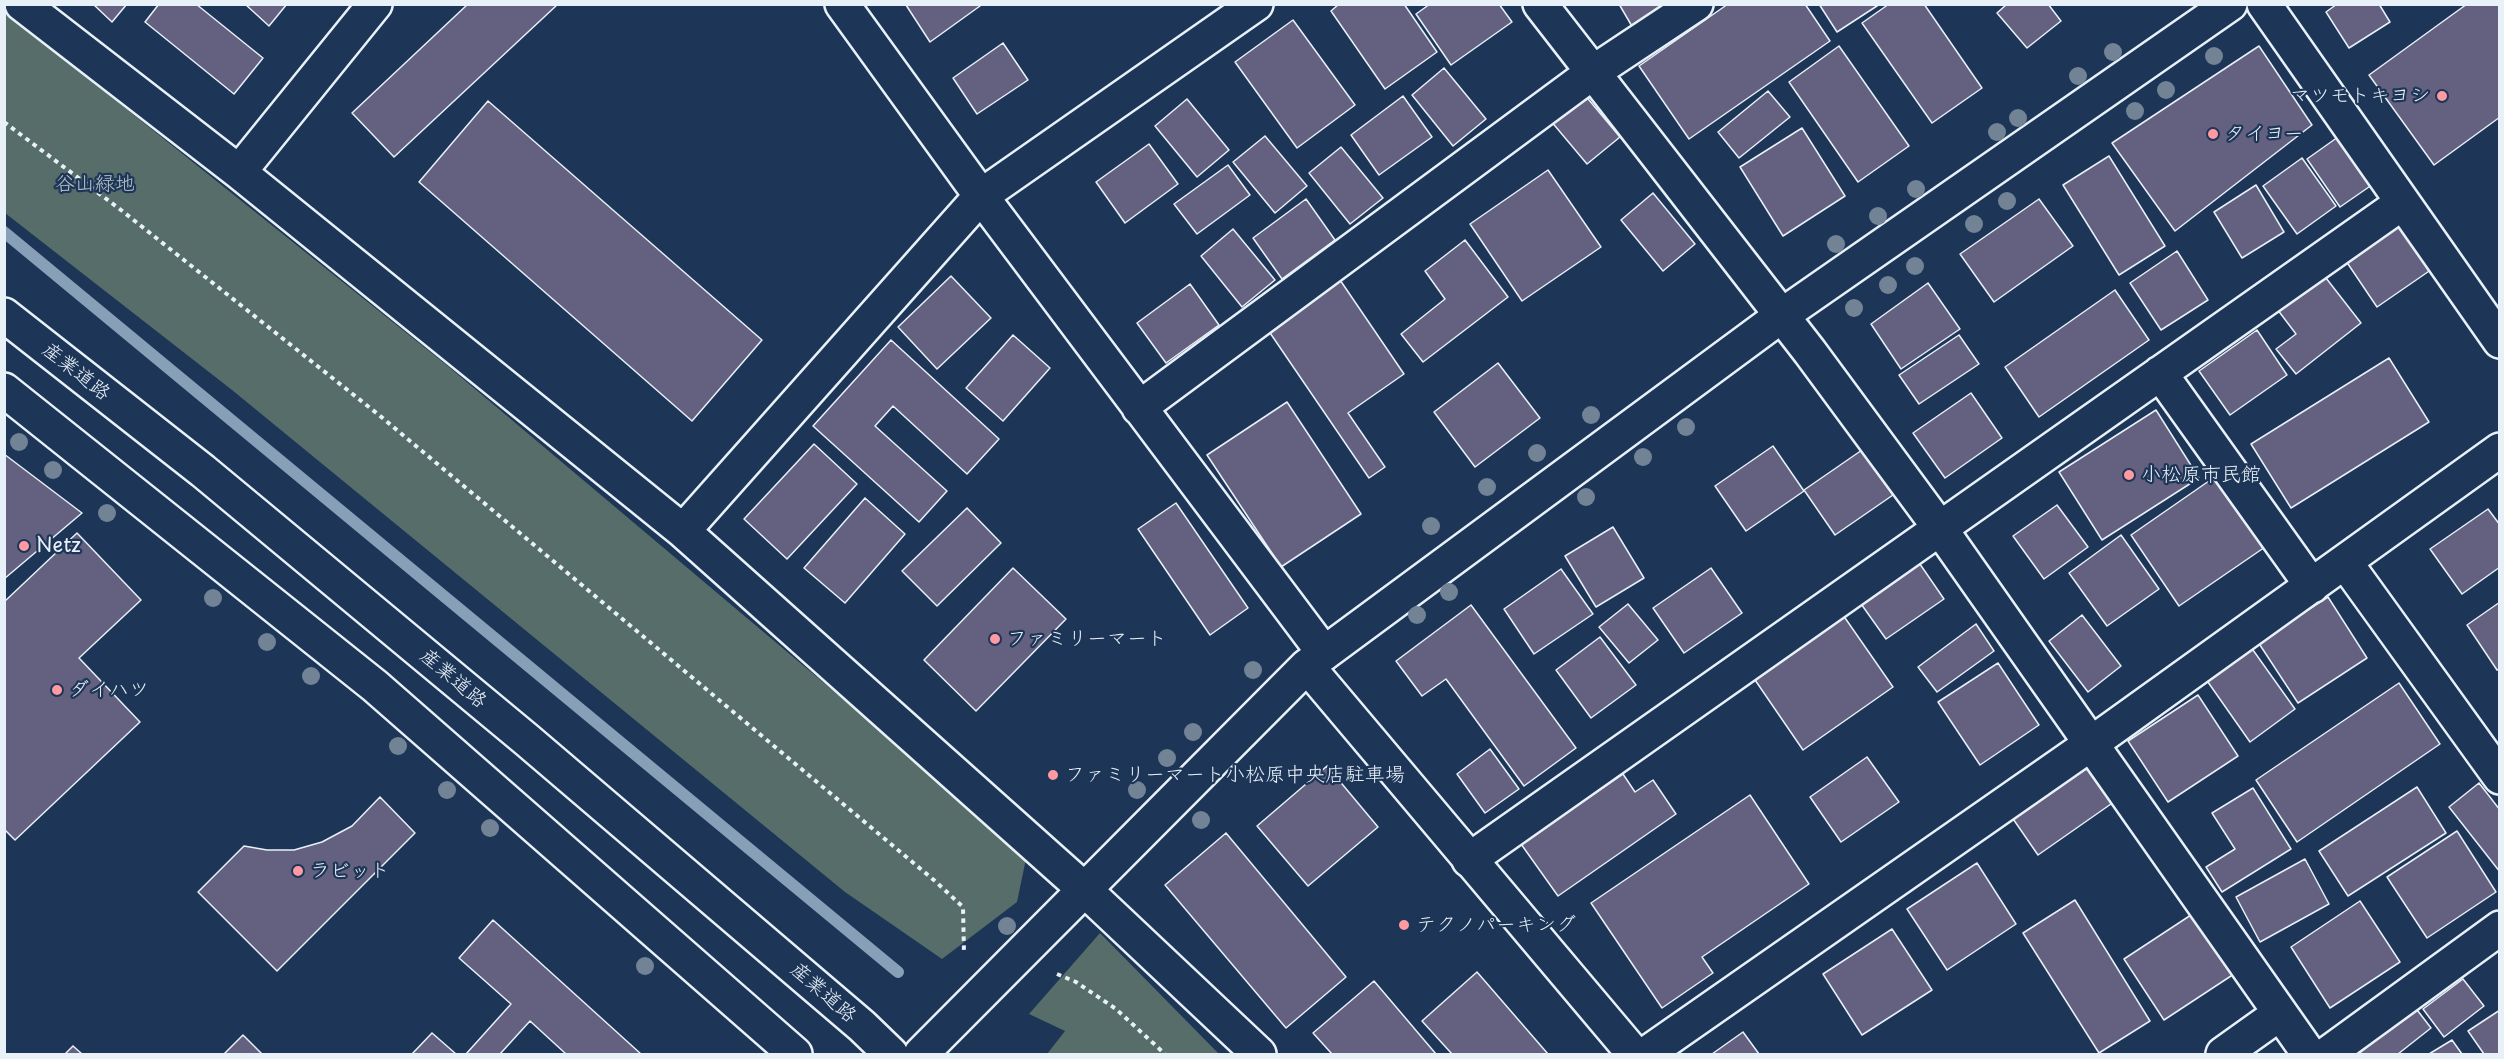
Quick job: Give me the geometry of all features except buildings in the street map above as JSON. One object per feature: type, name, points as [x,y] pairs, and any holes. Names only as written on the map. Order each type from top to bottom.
[{"type":"street","points":[[22,4],[239,172],[683,531],[1085,890],[1259,1054]]},
{"type":"street","points":[[239,172],[375,4]]},
{"type":"street","points":[[842,4],[1139,408],[1315,660],[1469,860],[1634,1054]]},
{"type":"street","points":[[683,531],[981,196],[1256,4]]},
{"type":"street","points":[[1540,4],[1781,316],[1939,527],[2309,1054]]},
{"type":"street","points":[[1139,408],[1592,73],[1696,4]]},
{"type":"street","points":[[921,1054],[1315,660],[1781,316],[2230,4]]},
{"type":"street","points":[[2264,4],[2499,342]]},
{"type":"street","points":[[1469,860],[2402,203]]},
{"type":"street","name":"産業道路","points":[[4,315],[203,471],[527,740],[840,1007],[891,1054]]},
{"type":"street","points":[[2160,373],[2312,586]]},
{"type":"street","points":[[4,390],[375,686],[795,1054]]},
{"type":"street","points":[[1646,1054],[2092,743],[2499,450]]},
{"type":"street","points":[[2345,562],[2499,777]]},
{"type":"street","points":[[2327,1054],[2499,928]]},
{"type":"street","points":[[2223,1054],[2279,1014]]},
{"type":"path","points":[[4,122],[121,210],[379,415],[935,881],[963,907],[964,960]]},
{"type":"path","points":[[1057,974],[1076,982],[1116,1009],[1165,1054]]},
{"type":"green space","name":"谷山緑地","points":[[4,11],[449,367],[1027,854],[1017,902],[942,959],[845,892],[232,390],[5,213]]},
{"type":"green space","points":[[1100,933],[1219,1054],[1047,1054],[1065,1031],[1029,1014]]},
{"type":"waterway","points":[[4,232],[898,972]]},
{"type":"place","name":"マツモトキヨシ","points":[[2442,96]]},
{"type":"place","name":"タイヨー","points":[[2213,134]]},
{"type":"place","name":"小松原市民館","points":[[2129,475]]},
{"type":"place","name":"Netz","points":[[24,546]]},
{"type":"place","name":"ファミリーマート","points":[[995,639]]},
{"type":"place","name":"ダイハツ","points":[[57,690]]},
{"type":"place","name":"ファミリーマート小松原中央店駐車場","points":[[1053,775]]},
{"type":"place","name":"ラビット","points":[[298,871]]},
{"type":"place","name":"テクノパーキング","points":[[1404,925]]}]
